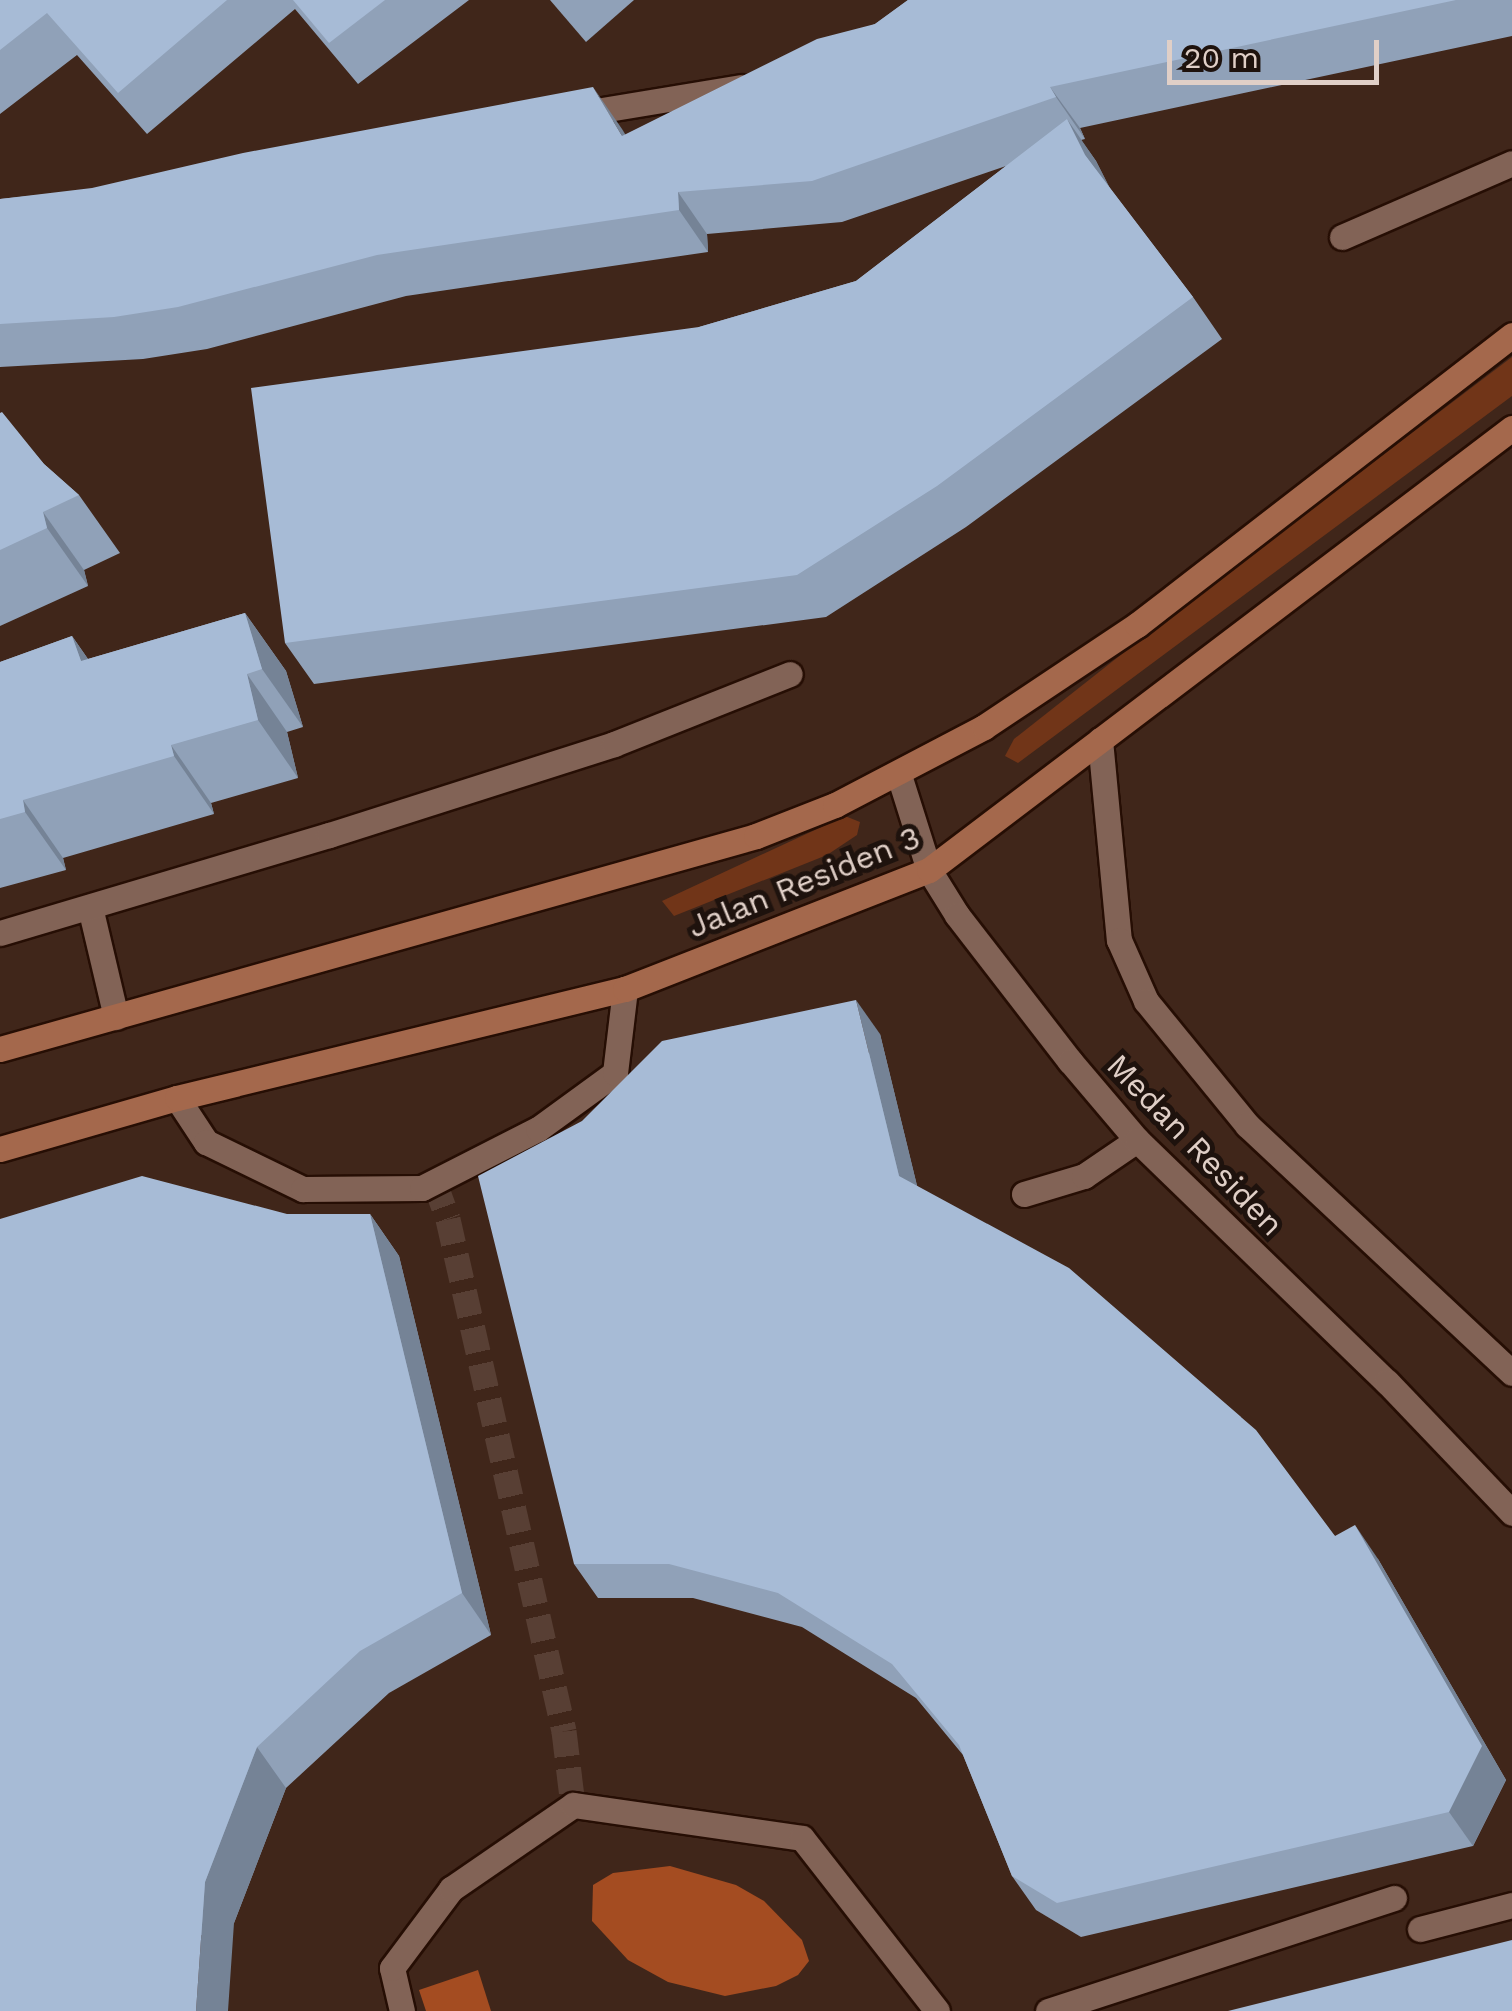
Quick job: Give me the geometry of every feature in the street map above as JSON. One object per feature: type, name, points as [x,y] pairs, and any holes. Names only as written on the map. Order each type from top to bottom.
[{"type":"street","points":[[552,118],[768,82]]},
{"type":"street","points":[[1342,236],[1512,163]]},
{"type":"street","name":"Jalan Residen 3","points":[[0,1049],[756,836],[899,775],[984,727],[1137,625],[1512,335]]},
{"type":"street","name":"Jalan Residen 3","points":[[0,1149],[177,1098],[625,989],[930,870],[1512,428]]},
{"type":"street","points":[[0,933],[329,835],[614,744],[790,674]]},
{"type":"street","name":"Medan Residen","points":[[1100,740],[1119,940],[1146,1000],[1247,1124],[1512,1373]]},
{"type":"street","name":"Medan Residen","points":[[899,775],[930,870],[956,916],[1137,1140],[1386,1382],[1512,1513]]},
{"type":"street","points":[[90,907],[116,1017]]},
{"type":"street","points":[[177,1098],[206,1142],[303,1190],[422,1188],[538,1129],[615,1073],[625,989]]},
{"type":"street","points":[[1024,1194],[1084,1176],[1137,1140]]},
{"type":"street","points":[[402,2011],[392,1968],[450,1889],[574,1805],[802,1838],[936,2011]]},
{"type":"street","points":[[1048,2011],[1394,1898]]},
{"type":"street","points":[[1420,1929],[1512,1904]]},
{"type":"shaded area","points":[[1512,357],[1512,396],[1018,763],[1005,756],[1014,739],[1165,620]]},
{"type":"shaded area","points":[[845,816],[860,822],[857,835],[827,855],[674,916],[662,901]]},
{"type":"shaded area","points":[[670,1866],[736,1885],[764,1901],[802,1940],[809,1961],[798,1975],[776,1986],[725,1996],[668,1982],[628,1960],[592,1921],[593,1885],[613,1873]]},
{"type":"shaded area","points":[[478,1970],[491,2011],[426,2011],[419,1990]]},
{"type":"building","points":[[0,0],[227,0],[118,93],[47,13],[0,50]]},
{"type":"building","points":[[293,0],[385,0],[329,43]]},
{"type":"building","points":[[908,0],[1456,0],[1050,87],[1056,97],[812,181],[678,192],[679,210],[377,255],[178,307],[114,317],[0,324],[0,199],[92,188],[243,153],[593,87],[622,136],[817,39],[875,24]]},
{"type":"building","points":[[1067,119],[1085,155],[1193,297],[937,486],[797,575],[285,643],[251,388],[699,327],[856,281]]},
{"type":"building","points":[[0,413],[44,464],[79,495],[43,512],[47,528],[0,550]]},
{"type":"building","points":[[245,613],[262,669],[247,674],[258,720],[171,745],[174,756],[23,800],[25,812],[0,819],[0,662],[72,636],[81,661]]},
{"type":"building","points":[[856,1000],[899,1176],[1069,1268],[1256,1430],[1335,1536],[1355,1525],[1482,1746],[1449,1812],[1057,1903],[1012,1876],[959,1745],[892,1664],[778,1593],[669,1564],[574,1564],[478,1176],[582,1121],[662,1041]]},
{"type":"building","points":[[142,1176],[287,1214],[370,1214],[462,1593],[360,1651],[257,1747],[205,1882],[196,2011],[0,2011],[0,1219]]},
{"type":"building","points":[[1512,1940],[1512,2011],[1228,2011]]},
{"type":"tunnel","points":[[435,1183],[448,1219],[564,1731],[573,1805]]}]
